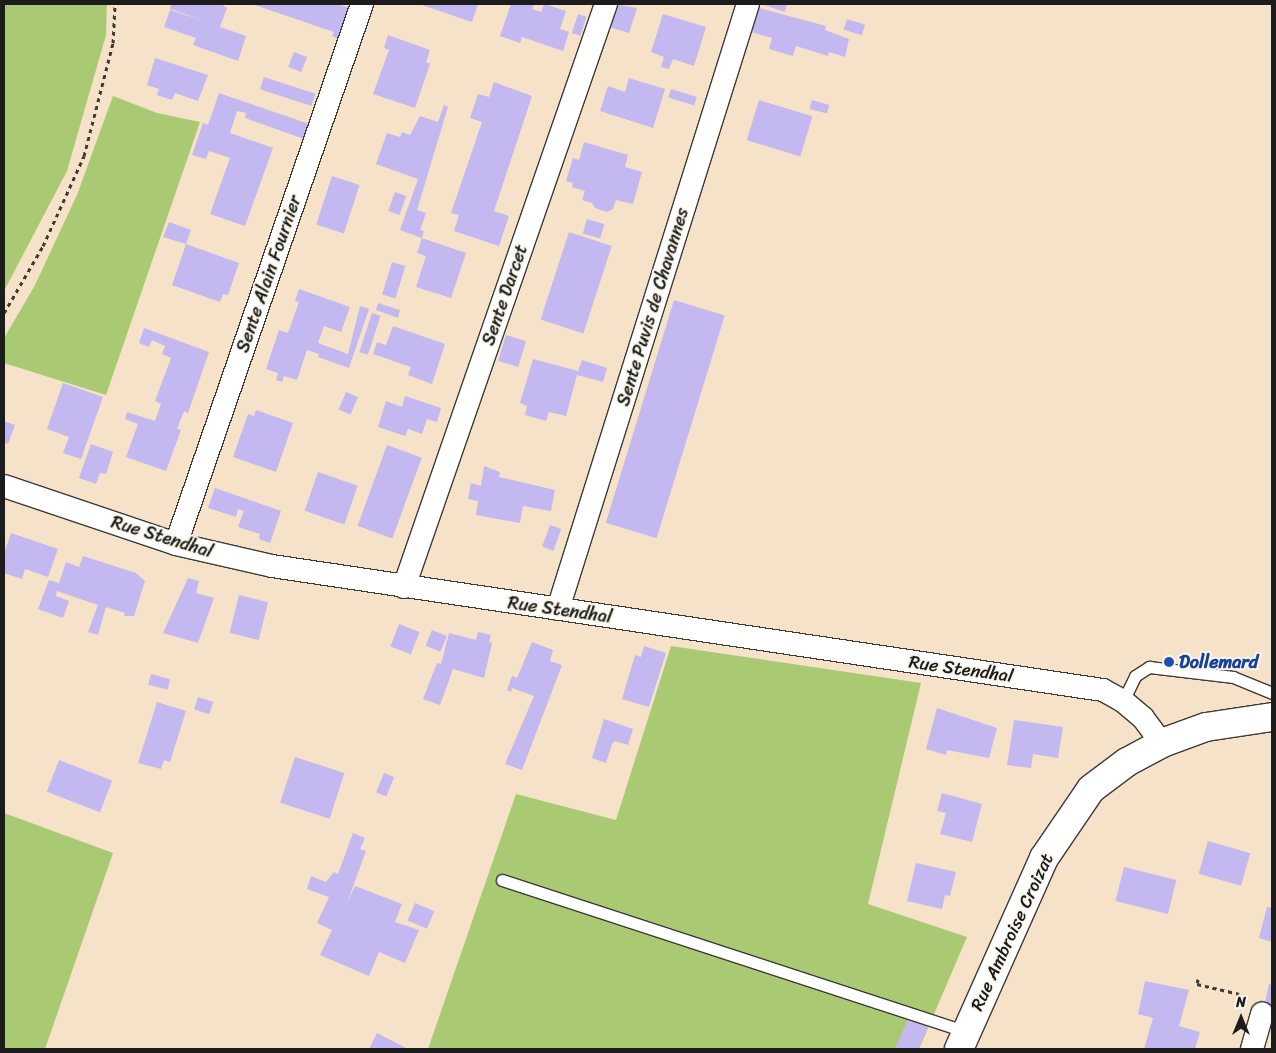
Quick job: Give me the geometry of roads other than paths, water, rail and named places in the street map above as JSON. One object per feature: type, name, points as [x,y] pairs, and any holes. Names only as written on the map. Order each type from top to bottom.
[{"type":"street","name":"Sente Alain Fournier","points":[[176,544],[362,4]]},
{"type":"street","name":"Sente Darcet","points":[[404,587],[606,4]]},
{"type":"street","name":"Sente Puvis de Chavannes","points":[[558,609],[748,4]]},
{"type":"street","name":"Rue Stendhal","points":[[4,486],[176,544],[272,566],[1103,690],[1123,700],[1147,722],[1162,743]]},
{"type":"street","points":[[1162,743],[1200,729],[1272,717]]},
{"type":"street","name":"Rue Ambroise Croizat","points":[[963,1040],[1044,858],[1091,789],[1127,762],[1162,743]]},
{"type":"street","points":[[1252,1049],[1262,1013]]},
{"type":"lane","points":[[1123,700],[1135,676],[1149,667],[1239,678],[1272,693]]},
{"type":"lane","points":[[502,880],[963,1040]]},
{"type":"place","name":"Dollemard","points":[[1169,662]]}]
